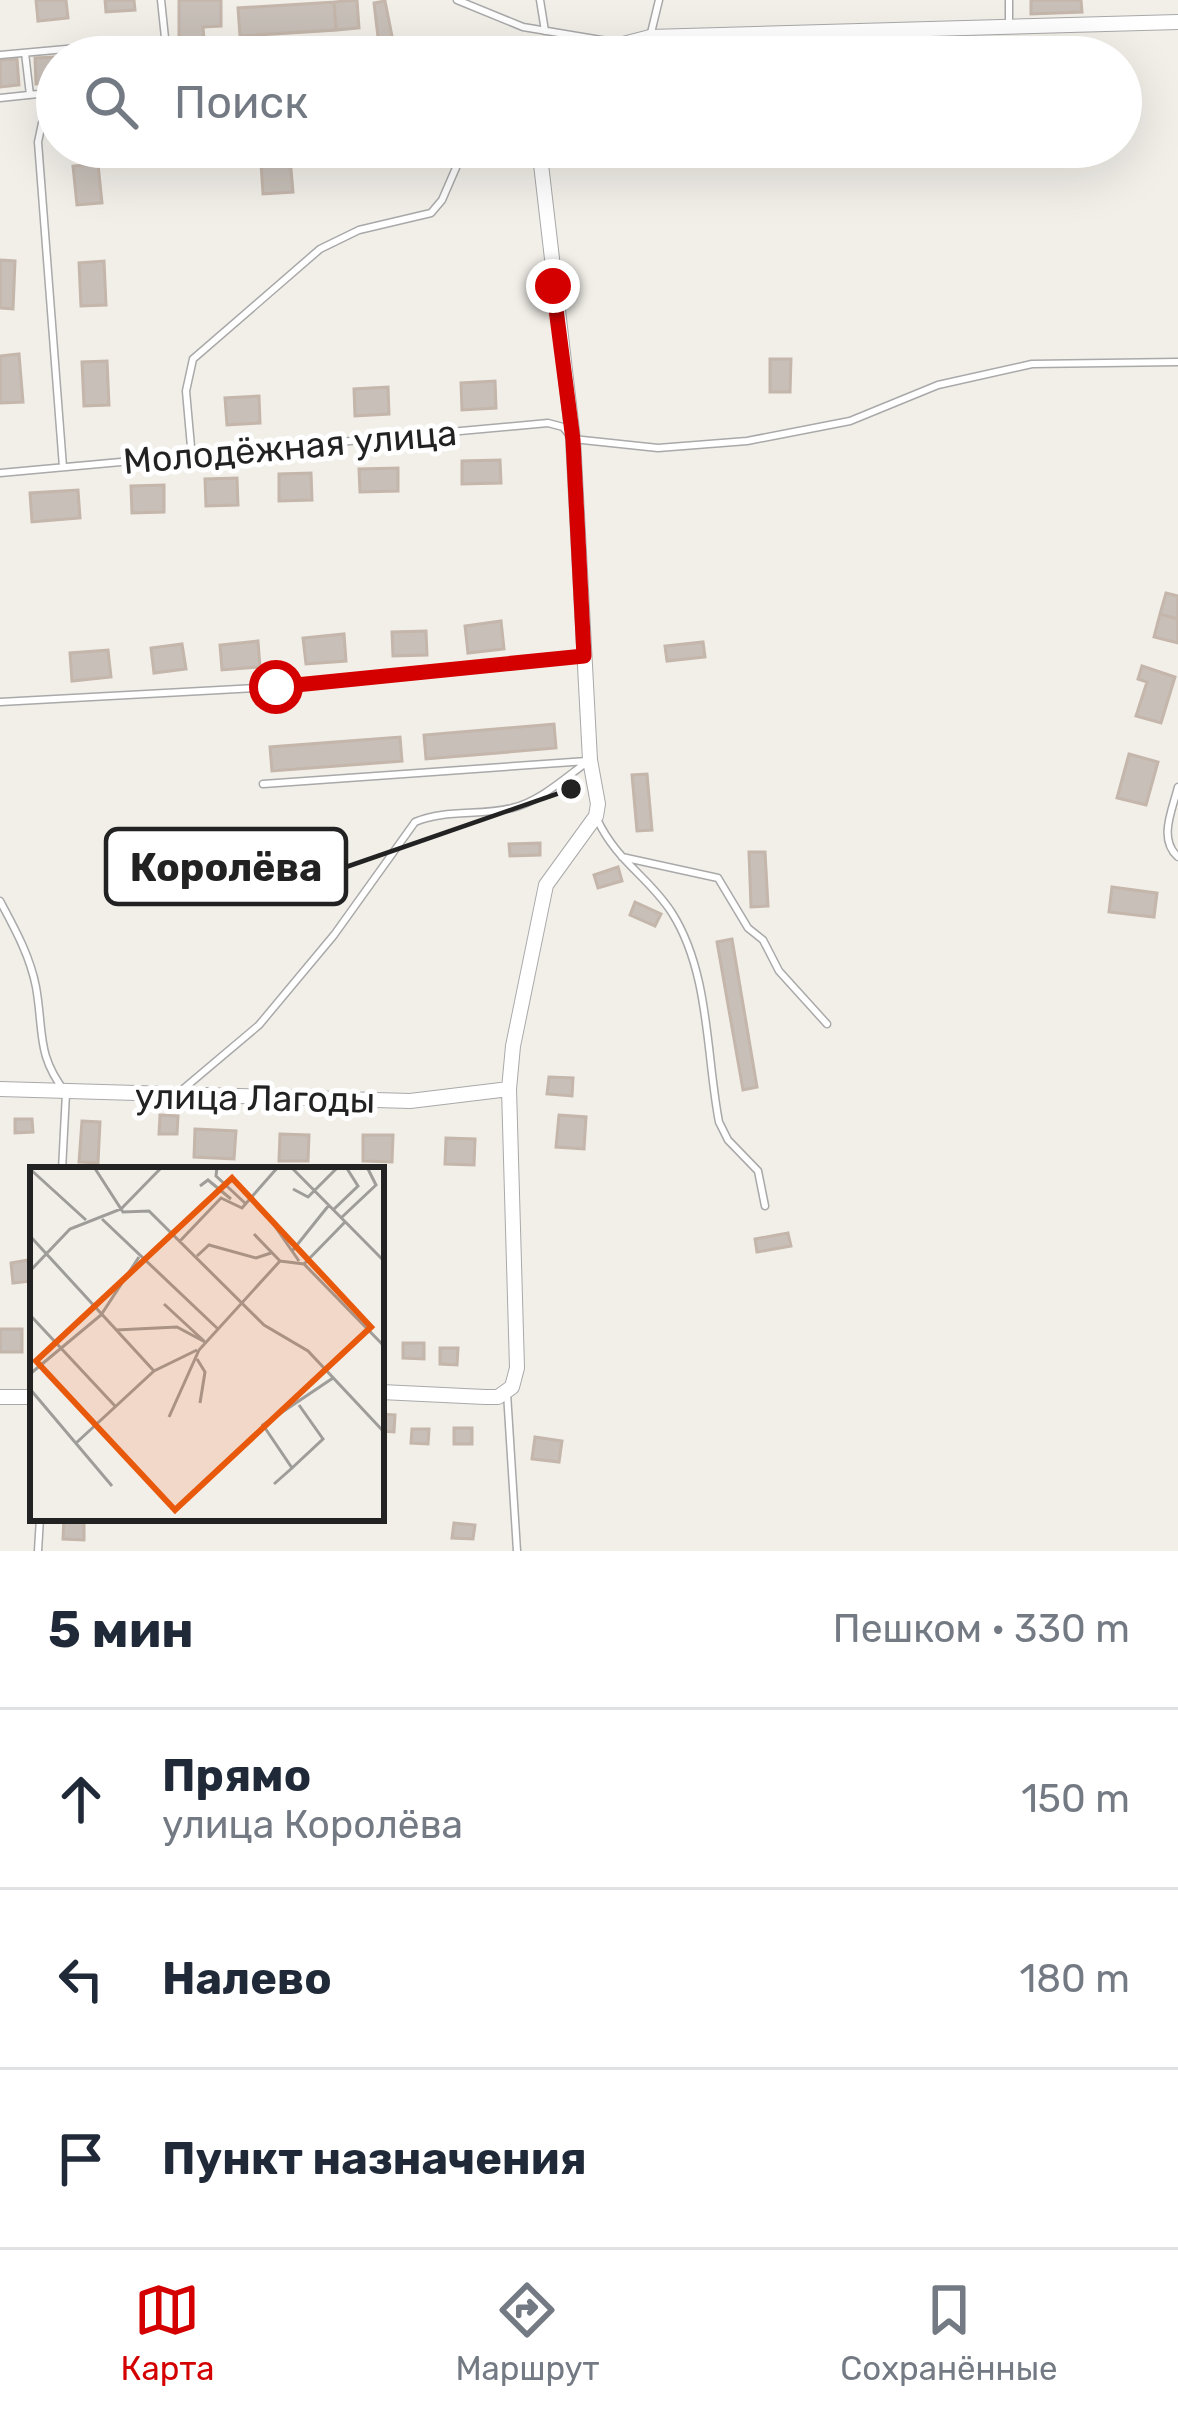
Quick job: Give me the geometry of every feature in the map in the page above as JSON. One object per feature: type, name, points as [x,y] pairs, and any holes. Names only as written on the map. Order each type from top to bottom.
[{"type":"street","points":[[683,36],[1178,22]]},
{"type":"street","points":[[384,1392],[485,1397],[507,1393],[517,1368],[509,1089],[513,1046],[546,885],[596,816],[598,803],[590,760],[573,440],[541,168]]},
{"type":"street","name":"улица Лагоды","points":[[0,1089],[410,1101],[509,1089]]},
{"type":"lane","points":[[161,0],[165,36]]},
{"type":"lane","points":[[457,0],[523,27],[575,36]]},
{"type":"lane","points":[[540,0],[545,31]]},
{"type":"lane","points":[[650,36],[658,0]]},
{"type":"lane","points":[[1009,26],[1010,0]]},
{"type":"lane","points":[[0,55],[36,52]]},
{"type":"lane","points":[[25,53],[30,95]]},
{"type":"lane","points":[[0,98],[36,94]]},
{"type":"lane","points":[[40,168],[63,468]]},
{"type":"lane","points":[[192,458],[186,391],[193,359],[320,249],[359,230],[431,213],[456,168]]},
{"type":"lane","name":"Молодёжная улица","points":[[0,473],[548,423],[563,427],[573,440],[658,448],[747,441],[850,421],[938,385],[1032,364],[1178,362]]},
{"type":"lane","points":[[0,702],[276,687],[584,656]]},
{"type":"lane","points":[[263,784],[590,760]]},
{"type":"lane","points":[[175,1096],[259,1024],[334,935],[415,822],[428,816],[526,804],[590,760]]},
{"type":"lane","points":[[1178,788],[1166,833],[1178,857]]},
{"type":"lane","points":[[596,816],[618,856],[672,914],[686,941],[700,991],[719,1122],[728,1140],[758,1172],[765,1206]]},
{"type":"lane","points":[[618,856],[718,878],[748,928],[763,940],[778,970],[827,1024]]},
{"type":"lane","points":[[0,901],[25,949],[47,1069],[66,1093],[62,1167]]},
{"type":"lane","points":[[507,1393],[518,1551]]},
{"type":"lane","points":[[38,1551],[40,1521]]},
{"type":"building","points":[[36,0],[66,0],[68,18],[38,21]]},
{"type":"building","points":[[105,0],[134,0],[135,10],[106,12]]},
{"type":"building","points":[[179,0],[221,0],[221,26],[203,27],[204,36],[179,36]]},
{"type":"building","points":[[357,0],[359,28],[336,30],[334,2]]},
{"type":"building","points":[[1031,0],[1081,0],[1082,12],[1031,14]]},
{"type":"building","points":[[385,1],[392,36],[378,36],[374,3]]},
{"type":"building","points":[[334,2],[336,30],[240,36],[238,8]]},
{"type":"building","points":[[17,59],[19,85],[0,87],[0,60]]},
{"type":"building","points":[[73,168],[98,168],[102,203],[77,205]]},
{"type":"building","points":[[261,168],[291,168],[293,192],[263,194]]},
{"type":"building","points":[[0,260],[15,261],[13,309],[0,308]]},
{"type":"building","points":[[104,261],[106,305],[81,306],[79,263]]},
{"type":"building","points":[[19,354],[23,402],[0,403],[0,356]]},
{"type":"building","points":[[770,359],[791,359],[790,392],[770,392]]},
{"type":"building","points":[[107,361],[109,405],[84,406],[82,362]]},
{"type":"building","points":[[495,381],[496,408],[462,410],[461,383]]},
{"type":"building","points":[[388,387],[389,414],[355,416],[354,389]]},
{"type":"building","points":[[259,396],[260,423],[227,425],[225,398]]},
{"type":"building","points":[[500,460],[501,483],[462,484],[462,461]]},
{"type":"building","points":[[398,468],[398,491],[360,492],[359,469]]},
{"type":"building","points":[[311,473],[312,500],[279,501],[279,474]]},
{"type":"building","points":[[237,478],[238,505],[206,506],[205,479]]},
{"type":"building","points":[[164,485],[164,512],[132,513],[131,486]]},
{"type":"building","points":[[78,490],[80,518],[32,522],[30,493]]},
{"type":"building","points":[[1166,593],[1178,596],[1178,619],[1160,614]]},
{"type":"building","points":[[1160,614],[1178,619],[1178,643],[1154,637]]},
{"type":"building","points":[[501,621],[504,649],[468,653],[465,626]]},
{"type":"building","points":[[426,631],[427,655],[393,656],[392,632]]},
{"type":"building","points":[[344,634],[346,661],[306,664],[303,638]]},
{"type":"building","points":[[258,641],[260,667],[222,670],[220,645]]},
{"type":"building","points":[[703,642],[705,657],[667,661],[665,646]]},
{"type":"building","points":[[182,644],[186,669],[154,673],[151,648]]},
{"type":"building","points":[[108,650],[111,677],[72,681],[70,653]]},
{"type":"building","points":[[1142,666],[1175,677],[1161,723],[1136,716],[1147,682],[1138,679]]},
{"type":"building","points":[[554,724],[556,748],[426,759],[424,735]]},
{"type":"building","points":[[400,737],[402,761],[272,771],[270,747]]},
{"type":"building","points":[[1129,754],[1158,762],[1146,805],[1117,798]]},
{"type":"building","points":[[647,774],[652,830],[637,831],[632,775]]},
{"type":"building","points":[[540,843],[540,855],[510,856],[509,844]]},
{"type":"building","points":[[749,852],[765,852],[768,906],[751,907]]},
{"type":"building","points":[[618,867],[622,881],[598,888],[594,875]]},
{"type":"building","points":[[1112,887],[1157,893],[1154,917],[1109,912]]},
{"type":"building","points":[[635,902],[661,914],[655,926],[630,915]]},
{"type":"building","points":[[732,939],[757,1087],[743,1090],[717,942]]},
{"type":"building","points":[[549,1077],[573,1078],[572,1096],[547,1094]]},
{"type":"building","points":[[160,1115],[178,1116],[177,1134],[159,1134]]},
{"type":"building","points":[[559,1115],[586,1117],[584,1149],[556,1147]]},
{"type":"building","points":[[15,1119],[32,1119],[33,1132],[15,1133]]},
{"type":"building","points":[[82,1121],[100,1122],[98,1163],[79,1162]]},
{"type":"building","points":[[195,1129],[236,1131],[234,1159],[194,1157]]},
{"type":"building","points":[[280,1134],[309,1135],[308,1161],[279,1161]]},
{"type":"building","points":[[363,1135],[393,1135],[392,1162],[363,1161]]},
{"type":"building","points":[[446,1138],[475,1139],[474,1165],[445,1164]]},
{"type":"building","points":[[788,1233],[791,1246],[757,1252],[755,1239]]},
{"type":"building","points":[[28,1260],[30,1281],[13,1283],[11,1263]]},
{"type":"building","points":[[0,1329],[22,1329],[22,1352],[0,1352]]},
{"type":"building","points":[[403,1343],[424,1343],[424,1359],[403,1358]]},
{"type":"building","points":[[440,1348],[458,1348],[457,1365],[440,1364]]},
{"type":"building","points":[[384,1414],[395,1415],[394,1432],[384,1431]]},
{"type":"building","points":[[454,1428],[472,1428],[472,1444],[454,1444]]},
{"type":"building","points":[[412,1429],[429,1429],[428,1444],[411,1443]]},
{"type":"building","points":[[535,1437],[562,1441],[559,1462],[532,1459]]},
{"type":"building","points":[[64,1521],[84,1521],[84,1540],[63,1539]]},
{"type":"building","points":[[454,1523],[475,1525],[473,1539],[452,1538]]},
{"type":"place","name":"Королёва","points":[[571,789]]},
{"type":"route","points":[[276,687],[584,656],[573,440],[553,286]]}]
